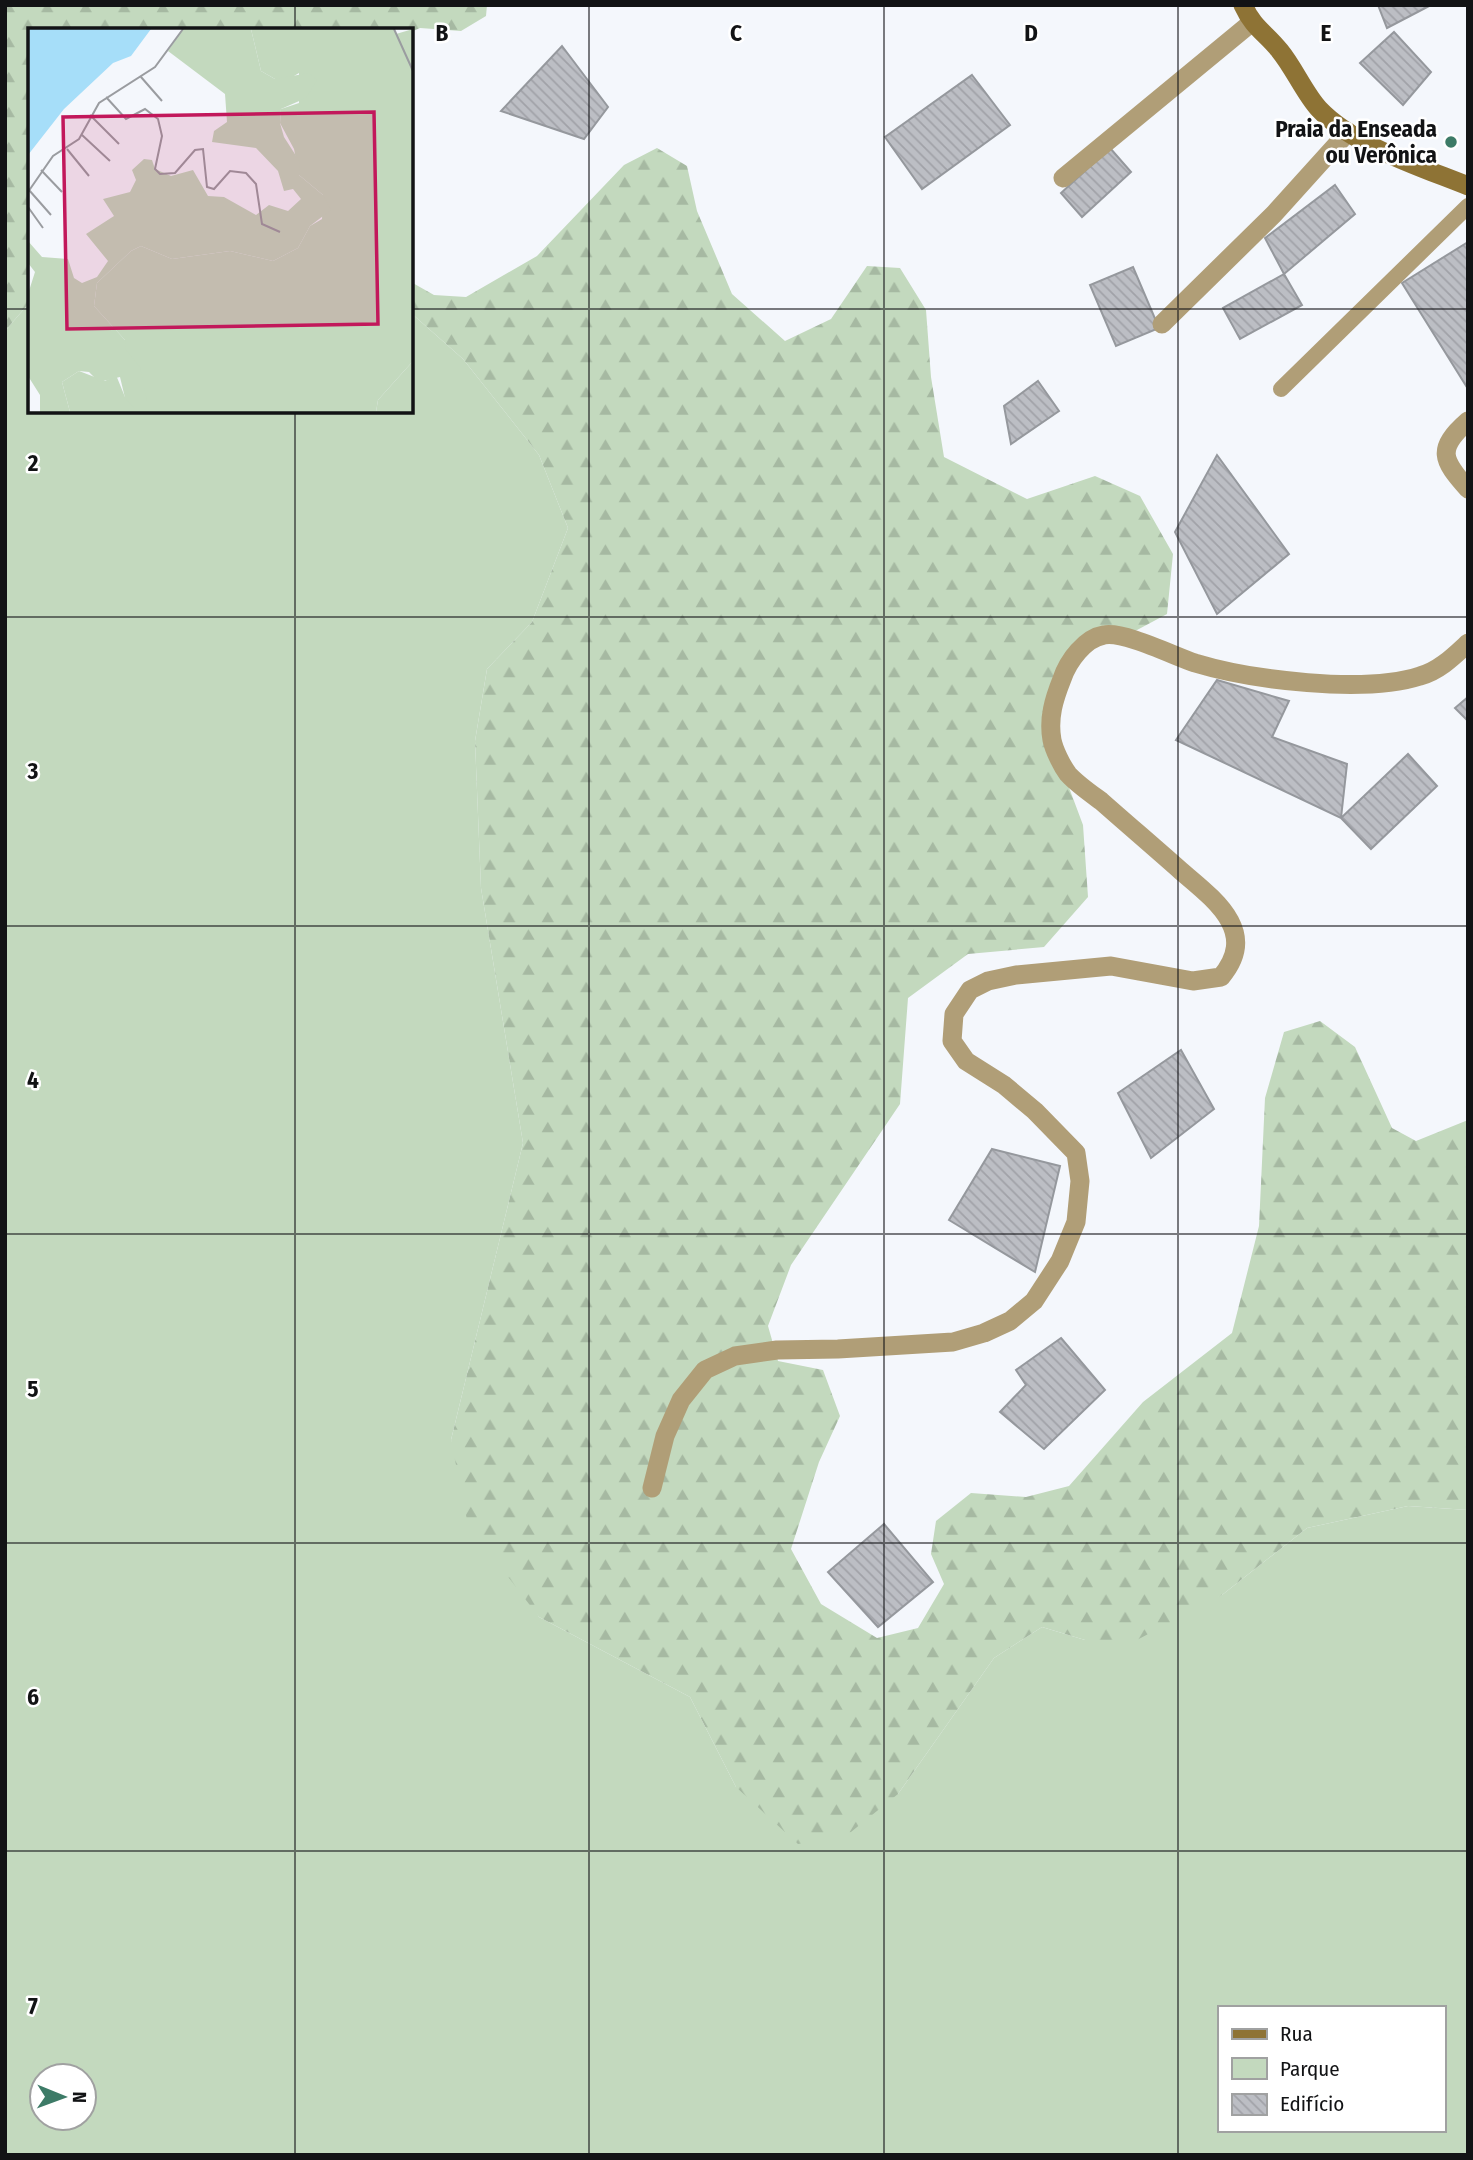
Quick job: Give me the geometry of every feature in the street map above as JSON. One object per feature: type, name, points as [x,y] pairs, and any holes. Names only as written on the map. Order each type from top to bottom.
[{"type":"main road","points":[[1247,14],[1279,50],[1319,109],[1348,132],[1468,186]]},
{"type":"street","points":[[1063,178],[1247,14]]},
{"type":"street","points":[[1162,324],[1274,214],[1348,132]]},
{"type":"street","points":[[1468,421],[1451,436],[1446,447],[1449,468],[1468,489]]},
{"type":"street","points":[[652,1488],[665,1436],[681,1400],[705,1370],[735,1356],[777,1350],[953,1342],[984,1334],[1010,1321],[1034,1301],[1060,1261],[1076,1222],[1080,1181],[1076,1153],[1035,1111],[1004,1085],[966,1061],[952,1041],[954,1014],[970,990],[988,981],[1016,975],[1111,966],[1193,981],[1221,977],[1231,964],[1237,947],[1234,929],[1225,911],[1068,774],[1052,741],[1051,708],[1066,667],[1086,643],[1104,635],[1124,637],[1197,664],[1262,678],[1379,683],[1422,676],[1450,660],[1468,643]]},
{"type":"lane","points":[[1281,389],[1468,206]]},
{"type":"green space","points":[[5,5],[487,5],[486,16],[461,31],[420,28],[413,31],[413,28],[28,28],[28,304],[5,331]]},
{"type":"green space","points":[[657,148],[687,166],[697,211],[732,294],[785,341],[831,319],[867,266],[900,268],[926,310],[931,377],[944,457],[1027,499],[1095,476],[1140,496],[1173,554],[1167,614],[1124,637],[1104,635],[1066,667],[1052,742],[1083,825],[1088,897],[1044,947],[968,954],[908,998],[900,1104],[791,1265],[768,1326],[778,1361],[823,1370],[840,1416],[819,1462],[791,1549],[821,1604],[877,1638],[918,1628],[944,1584],[931,1554],[936,1521],[971,1493],[1026,1497],[1069,1486],[1143,1402],[1232,1333],[1259,1226],[1265,1098],[1284,1032],[1320,1021],[1355,1047],[1392,1128],[1416,1141],[1468,1120],[1468,1510],[1408,1506],[1307,1528],[1222,1595],[1135,1641],[1085,1640],[1042,1627],[994,1658],[898,1794],[846,1836],[798,1844],[736,1787],[690,1697],[539,1617],[468,1525],[451,1440],[523,1143],[481,888],[475,741],[487,669],[532,622],[568,528],[539,455],[463,359],[413,315],[413,283],[434,295],[466,297],[537,256],[624,165]]},
{"type":"green space","points":[[28,304],[28,413],[413,413],[413,315],[463,359],[539,455],[568,528],[532,622],[487,669],[475,741],[481,888],[523,1143],[451,1440],[539,1617],[690,1697],[736,1787],[898,1794],[994,1658],[1042,1627],[1085,1640],[1222,1595],[1307,1528],[1408,1506],[1468,1510],[1468,2155],[5,2155],[5,331]]},
{"type":"building","points":[[1378,5],[1431,5],[1387,28]]},
{"type":"building","points":[[1394,32],[1431,72],[1403,105],[1360,63]]},
{"type":"building","points":[[562,46],[608,107],[584,139],[501,111]]},
{"type":"building","points":[[972,75],[1010,125],[922,189],[885,137]]},
{"type":"building","points":[[1110,148],[1131,172],[1082,217],[1061,193]]},
{"type":"building","points":[[1335,185],[1355,214],[1284,274],[1265,238]]},
{"type":"building","points":[[1468,242],[1468,389],[1402,283]]},
{"type":"building","points":[[1133,267],[1159,328],[1116,346],[1090,285]]},
{"type":"building","points":[[1284,274],[1302,305],[1240,339],[1223,308]]},
{"type":"building","points":[[1038,381],[1059,411],[1011,444],[1004,406]]},
{"type":"building","points":[[1217,455],[1289,554],[1217,614],[1175,532]]},
{"type":"building","points":[[1217,680],[1289,701],[1272,737],[1347,764],[1341,818],[1176,740]]},
{"type":"building","points":[[1468,697],[1468,721],[1455,708]]},
{"type":"building","points":[[1408,754],[1437,786],[1371,849],[1341,818]]},
{"type":"building","points":[[1181,1050],[1214,1109],[1151,1158],[1118,1093]]},
{"type":"building","points":[[992,1149],[1060,1166],[1035,1272],[949,1220]]},
{"type":"building","points":[[1061,1338],[1105,1390],[1044,1449],[1000,1412],[1026,1385],[1016,1370]]},
{"type":"building","points":[[884,1524],[933,1582],[878,1627],[828,1572]]},
{"type":"place","name":"Praia da Enseada ou Verônica","points":[[1451,142]]}]
